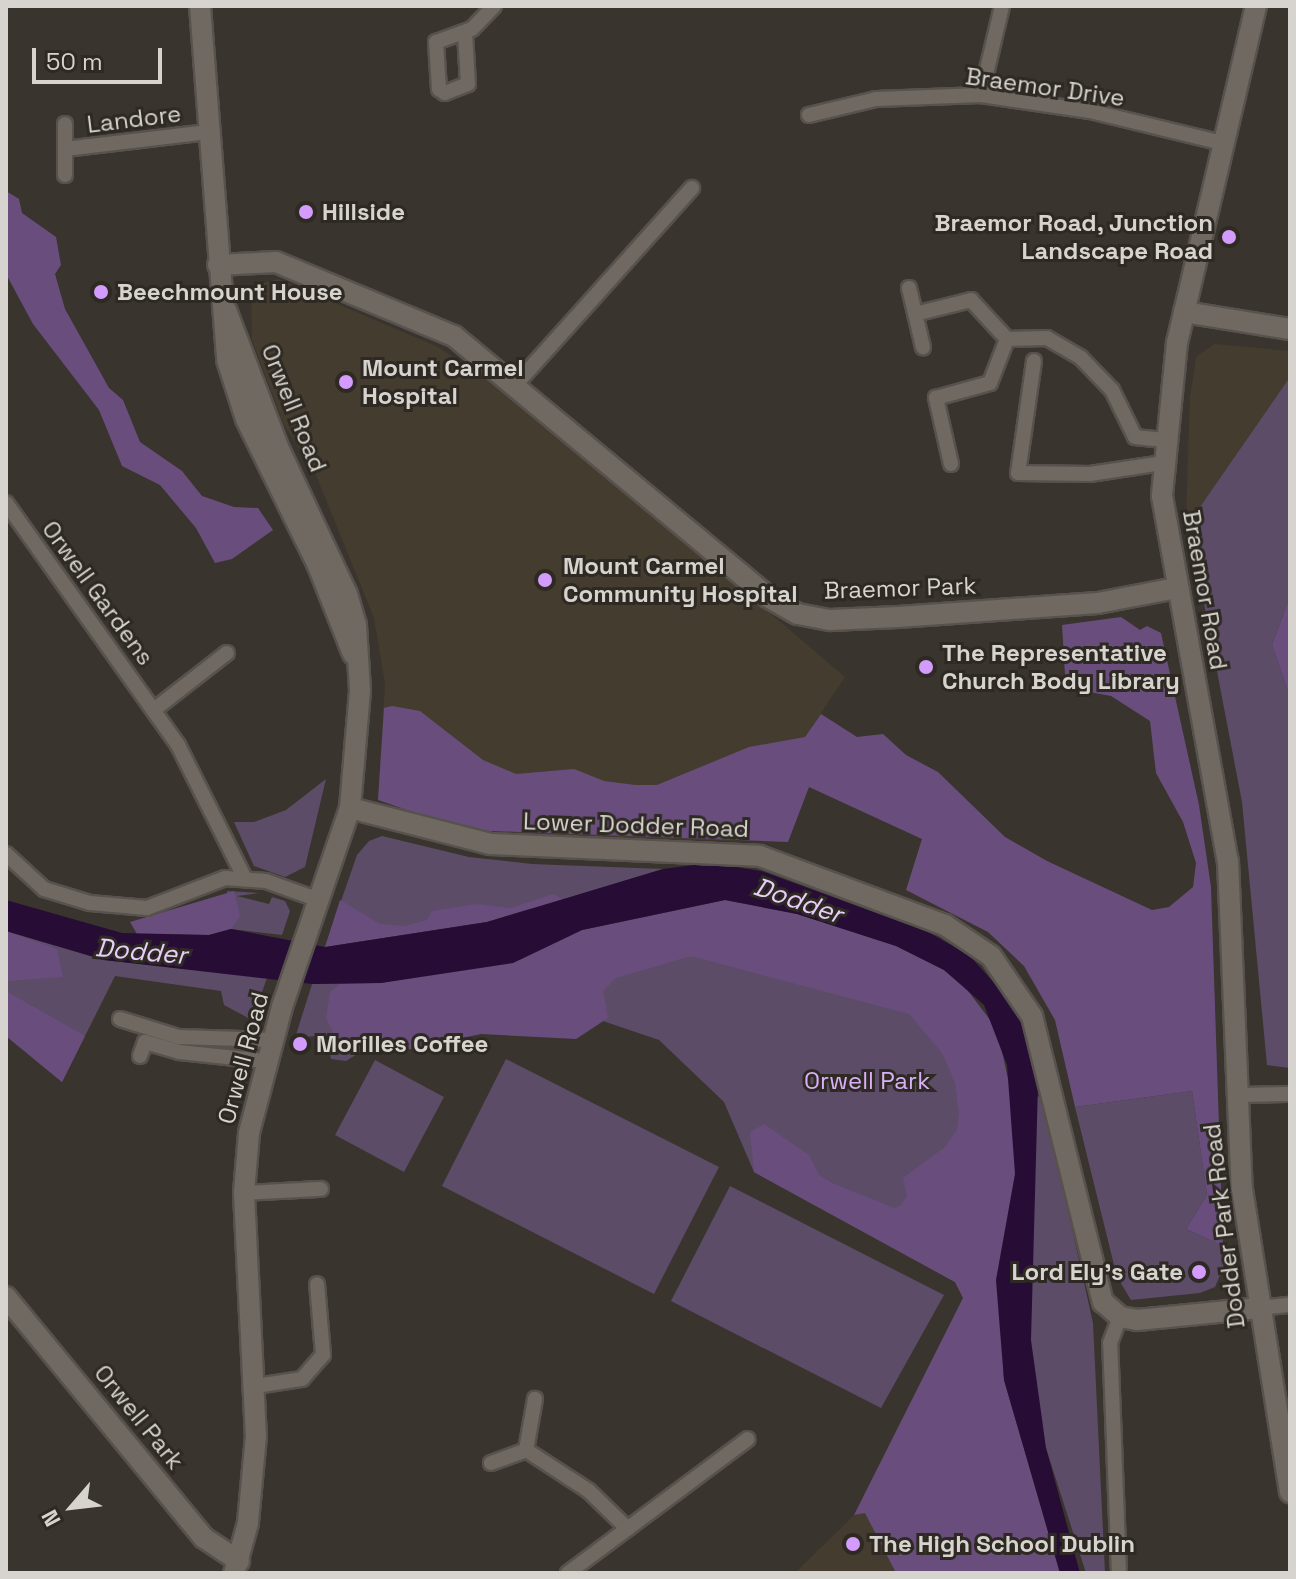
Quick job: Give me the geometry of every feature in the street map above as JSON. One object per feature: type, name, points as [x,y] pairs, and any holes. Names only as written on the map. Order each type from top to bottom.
[{"type":"street","name":"Orwell Road","points":[[200,6],[218,265],[226,310],[278,447],[347,594],[356,625],[357,661],[358,753],[350,808],[282,1007],[250,1123],[244,1193],[256,1386],[253,1476],[236,1567]]},
{"type":"street","points":[[465,33],[494,6]]},
{"type":"street","points":[[981,95],[1002,6]]},
{"type":"street","name":"Braemor Road","points":[[1236,1095],[1236,975],[1228,861],[1164,529],[1163,463],[1184,312],[1226,144],[1256,6]]},
{"type":"street","name":"Braemor Drive","points":[[809,115],[876,99],[981,95],[1090,111],[1226,144]]},
{"type":"street","name":"Landore","points":[[65,124],[65,175]]},
{"type":"street","name":"Landore","points":[[65,149],[208,132]]},
{"type":"street","points":[[517,383],[692,188]]},
{"type":"street","name":"Braemor Park","points":[[218,265],[254,260],[299,270],[454,336],[517,383],[768,597],[798,614],[830,620],[914,616],[1098,603],[1176,588]]},
{"type":"street","points":[[909,288],[923,347]]},
{"type":"street","points":[[915,314],[971,300],[1007,339],[1047,338],[1081,358],[1112,390],[1135,437],[1164,440]]},
{"type":"street","points":[[1184,312],[1290,329]]},
{"type":"street","points":[[951,464],[936,398],[990,383],[1007,339]]},
{"type":"street","points":[[1034,361],[1018,473],[1090,474],[1163,463]]},
{"type":"street","name":"Orwell Gardens","points":[[6,503],[155,709],[208,798],[245,879]]},
{"type":"street","points":[[155,709],[227,653]]},
{"type":"street","name":"Lower Dodder Road","points":[[350,808],[490,844],[760,856],[962,935],[1003,970],[1036,1023],[1098,1290],[1120,1317]]},
{"type":"street","points":[[6,854],[57,896],[130,907],[164,904],[225,878],[245,879],[319,900]]},
{"type":"street","points":[[120,1019],[178,1037],[272,1040]]},
{"type":"street","points":[[140,1056],[145,1042],[179,1052],[265,1061]]},
{"type":"street","points":[[1236,1095],[1290,1094]]},
{"type":"street","name":"Dodder Park Road","points":[[1236,1095],[1242,1189],[1290,1492]]},
{"type":"street","points":[[244,1193],[321,1189]]},
{"type":"street","points":[[256,1386],[302,1379],[323,1355],[317,1284]]},
{"type":"street","name":"Orwell Park","points":[[6,1297],[204,1538],[236,1567]]},
{"type":"street","points":[[1119,1573],[1110,1343],[1120,1317],[1137,1320],[1290,1305]]},
{"type":"street","points":[[526,1450],[535,1399]]},
{"type":"street","points":[[568,1573],[748,1439]]},
{"type":"street","points":[[491,1463],[526,1450]]},
{"type":"street","points":[[526,1450],[589,1491],[628,1529]]},
{"type":"shaded area","points":[[6,191],[19,199],[22,213],[56,237],[61,265],[55,274],[65,309],[109,388],[123,400],[140,442],[182,471],[202,496],[234,507],[258,508],[273,530],[232,559],[215,563],[196,528],[160,485],[122,466],[99,410],[33,324],[6,274]]},
{"type":"shaded area","name":"Mount Carmel Community Hospital","points":[[279,279],[438,347],[516,397],[845,677],[736,841],[525,835],[378,800],[385,684],[374,618],[316,475],[284,425],[252,340],[251,286]]},
{"type":"shaded area","points":[[1214,344],[1290,351],[1290,377],[1193,517],[1186,517],[1190,397],[1196,357]]},
{"type":"shaded area","points":[[1290,596],[1290,697],[1272,645]]},
{"type":"shaded area","points":[[1121,617],[1140,630],[1147,626],[1161,633],[1199,805],[1211,887],[1223,1246],[1186,1229],[1207,1195],[1192,1091],[1075,1107],[1055,1020],[1024,966],[988,932],[906,890],[922,839],[809,787],[788,842],[465,830],[378,800],[384,708],[392,706],[420,711],[483,760],[516,774],[574,769],[604,781],[635,785],[657,785],[749,747],[805,737],[821,714],[857,737],[883,734],[906,755],[938,772],[1005,837],[1047,861],[1152,910],[1169,907],[1193,887],[1196,863],[1183,822],[1156,773],[1150,721],[1111,696],[1068,688],[1065,675],[1062,625]]},
{"type":"shaded area","points":[[234,891],[240,916],[231,929],[209,935],[137,934],[130,922]]},
{"type":"shaded area","points":[[553,894],[562,899],[487,922],[325,947],[340,900],[380,924],[404,926],[427,920],[432,911],[477,904],[511,908]]},
{"type":"shaded area","points":[[725,900],[797,914],[896,946],[944,970],[965,987],[997,1029],[1012,1097],[1015,1173],[996,1280],[1004,1380],[1060,1573],[896,1573],[865,1513],[854,1515],[963,1298],[955,1282],[754,1172],[750,1132],[764,1124],[809,1155],[819,1175],[832,1183],[894,1208],[901,1205],[907,1196],[903,1178],[945,1147],[957,1130],[959,1114],[955,1083],[942,1053],[909,1014],[691,956],[616,978],[603,991],[608,1018],[576,1039],[481,1034],[406,1050],[352,1051],[340,1046],[326,1018],[330,992],[340,984],[381,983],[513,963],[582,930]]},
{"type":"shaded area","points":[[6,931],[57,949],[63,977],[6,981]]},
{"type":"shaded area","points":[[6,991],[85,1036],[62,1082],[6,1036]]},
{"type":"shaded area","name":"The High School Dublin","points":[[865,1512],[896,1573],[795,1573],[854,1515]]},
{"type":"green space","points":[[1290,377],[1290,596],[1272,645],[1290,697],[1290,1068],[1267,1065],[1242,802],[1198,572],[1193,517]]},
{"type":"green space","points":[[326,779],[305,867],[285,877],[254,866],[234,822],[254,822],[286,810]]},
{"type":"green space","points":[[382,836],[469,857],[532,864],[663,869],[535,908],[325,947],[357,855],[369,841]]},
{"type":"green space","points":[[227,891],[259,893],[237,896],[269,904],[272,897],[285,901],[290,911],[282,935],[231,929]]},
{"type":"green space","name":"Orwell Park","points":[[797,914],[1012,1097],[1038,1096],[1044,1102],[1093,1323],[1105,1573],[1086,1573],[1046,1448],[955,1282],[754,1172],[724,1102],[659,1040],[594,1018],[388,1035],[346,1061],[331,1059],[326,1035],[295,1038],[312,984],[381,983]]},
{"type":"green space","points":[[6,931],[104,960],[267,978],[252,1020],[224,1005],[221,991],[115,976],[62,1082],[6,1036]]},
{"type":"green space","points":[[506,1059],[719,1167],[654,1294],[442,1186]]},
{"type":"green space","points":[[375,1060],[444,1097],[404,1172],[335,1135]]},
{"type":"green space","points":[[1192,1091],[1207,1195],[1186,1229],[1223,1246],[1226,1261],[1215,1287],[1200,1293],[1131,1300],[1117,1277],[1075,1107]]},
{"type":"green space","points":[[730,1186],[944,1295],[881,1408],[671,1301]]},
{"type":"water","name":"Dodder","points":[[710,863],[761,871],[928,932],[969,955],[1013,1004],[1032,1049],[1038,1085],[1031,1340],[1046,1448],[1080,1573],[1060,1573],[1004,1380],[996,1280],[1015,1174],[1007,1065],[984,1005],[944,970],[896,946],[797,914],[725,900],[582,930],[513,963],[381,983],[312,984],[104,960],[6,931],[6,900],[122,933],[209,935],[231,929],[325,947],[487,922],[663,869]]},
{"type":"place","name":"Hillside","points":[[306,212]]},
{"type":"place","name":"Braemor Road, Junction Landscape Road","points":[[1229,237]]},
{"type":"place","name":"Beechmount House","points":[[101,292]]},
{"type":"place","name":"Mount Carmel Hospital","points":[[346,382]]},
{"type":"place","name":"Mount Carmel Community Hospital","points":[[545,580]]},
{"type":"place","name":"The Representative Church Body Library","points":[[926,667]]},
{"type":"place","name":"Morilles Coffee","points":[[300,1044]]},
{"type":"place","name":"Lord Ely's Gate","points":[[1199,1272]]},
{"type":"place","name":"The High School Dublin","points":[[853,1544]]}]
